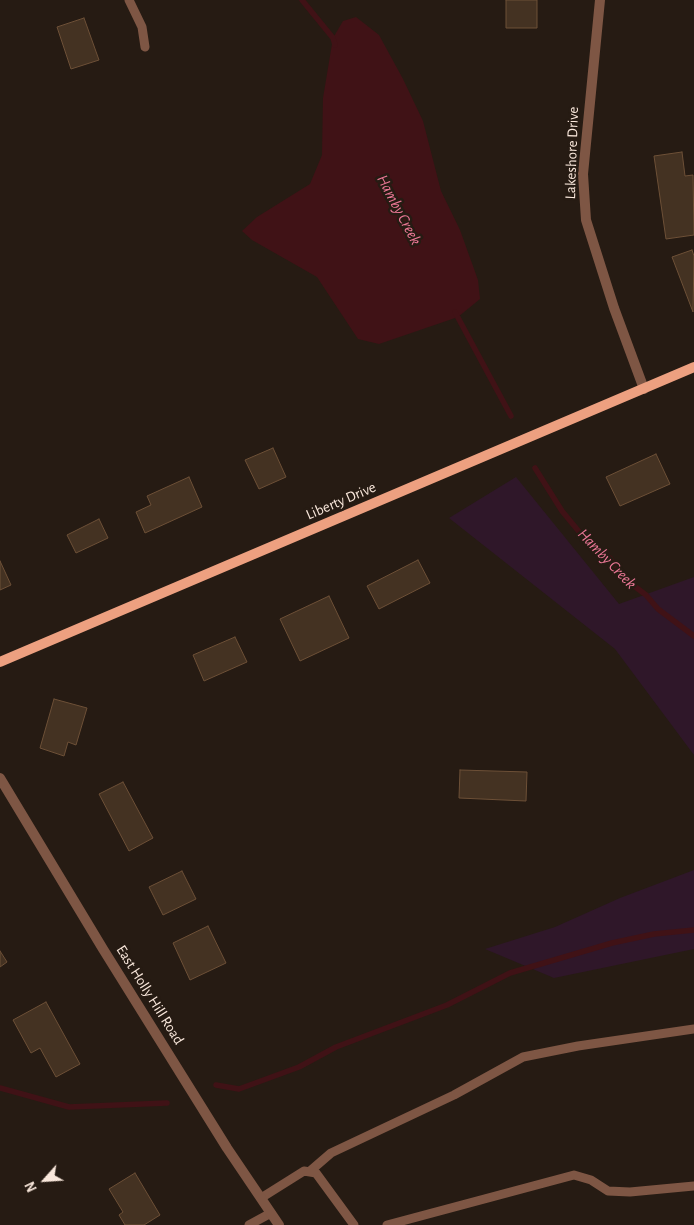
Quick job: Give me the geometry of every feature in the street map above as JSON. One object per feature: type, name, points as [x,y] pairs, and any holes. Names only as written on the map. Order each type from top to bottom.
[{"type":"street","name":"Lakeshore Drive","points":[[600,0],[584,174],[586,220],[614,308],[644,389]]},
{"type":"street","name":"Liberty Drive","points":[[0,662],[694,367]]},
{"type":"street","name":"East Holly Hill Road","points":[[0,778],[119,974],[278,1225]]},
{"type":"lane","points":[[128,0],[142,27],[145,47]]},
{"type":"lane","points":[[309,1172],[331,1153],[454,1095],[523,1058],[578,1046],[694,1029]]},
{"type":"lane","points":[[261,1198],[304,1171],[316,1173],[354,1225]]},
{"type":"lane","points":[[387,1225],[574,1175],[591,1180],[608,1191],[630,1192],[694,1186]]},
{"type":"lane","points":[[249,1225],[271,1213]]},
{"type":"shaded area","points":[[516,477],[619,604],[694,577],[694,755],[615,649],[449,518]]},
{"type":"shaded area","points":[[694,870],[694,949],[554,978],[485,949],[555,927],[620,898]]},
{"type":"water","points":[[356,17],[379,35],[423,121],[441,191],[460,230],[478,280],[480,299],[458,317],[379,344],[358,339],[317,277],[252,240],[242,231],[257,217],[310,184],[322,155],[323,98],[333,38],[343,21]]},
{"type":"building","points":[[506,0],[537,0],[537,28],[506,28]]},
{"type":"building","points":[[84,18],[99,60],[71,69],[57,27]]},
{"type":"building","points":[[682,152],[685,176],[693,175],[694,235],[666,239],[654,156]]},
{"type":"building","points":[[692,250],[694,256],[693,312],[672,257]]},
{"type":"building","points":[[273,448],[286,477],[259,489],[245,460]]},
{"type":"building","points":[[656,454],[670,484],[620,506],[606,477]]},
{"type":"building","points":[[189,477],[202,507],[145,533],[136,512],[151,505],[147,496]]},
{"type":"building","points":[[99,519],[108,538],[76,553],[67,535]]},
{"type":"building","points":[[418,560],[430,583],[379,609],[367,586]]},
{"type":"building","points":[[0,561],[11,585],[0,590]]},
{"type":"building","points":[[329,596],[349,638],[300,661],[280,619]]},
{"type":"building","points":[[235,637],[247,662],[204,681],[193,655]]},
{"type":"building","points":[[54,699],[87,708],[76,745],[68,742],[64,756],[40,748]]},
{"type":"building","points":[[460,770],[527,772],[526,801],[459,798]]},
{"type":"building","points":[[123,782],[153,838],[129,851],[99,794]]},
{"type":"building","points":[[182,871],[196,899],[163,915],[149,887]]},
{"type":"building","points":[[208,926],[226,963],[190,980],[173,943]]},
{"type":"building","points":[[0,951],[7,962],[0,967]]},
{"type":"building","points":[[46,1002],[80,1064],[56,1077],[40,1048],[31,1053],[13,1020]]},
{"type":"building","points":[[135,1173],[160,1215],[144,1225],[125,1225],[119,1215],[123,1212],[109,1189]]},
{"type":"waterway","name":"Hamby Creek","points":[[302,0],[333,38],[335,45]]},
{"type":"waterway","name":"Hamby Creek","points":[[455,312],[511,416]]},
{"type":"waterway","name":"Hamby Creek","points":[[535,468],[562,511],[590,545],[610,558],[621,576],[646,595],[658,609],[694,636]]},
{"type":"waterway","points":[[216,1085],[239,1089],[299,1067],[336,1047],[447,1005],[510,973],[612,943],[654,934],[694,930]]},
{"type":"waterway","points":[[0,1088],[69,1107],[167,1103]]}]
